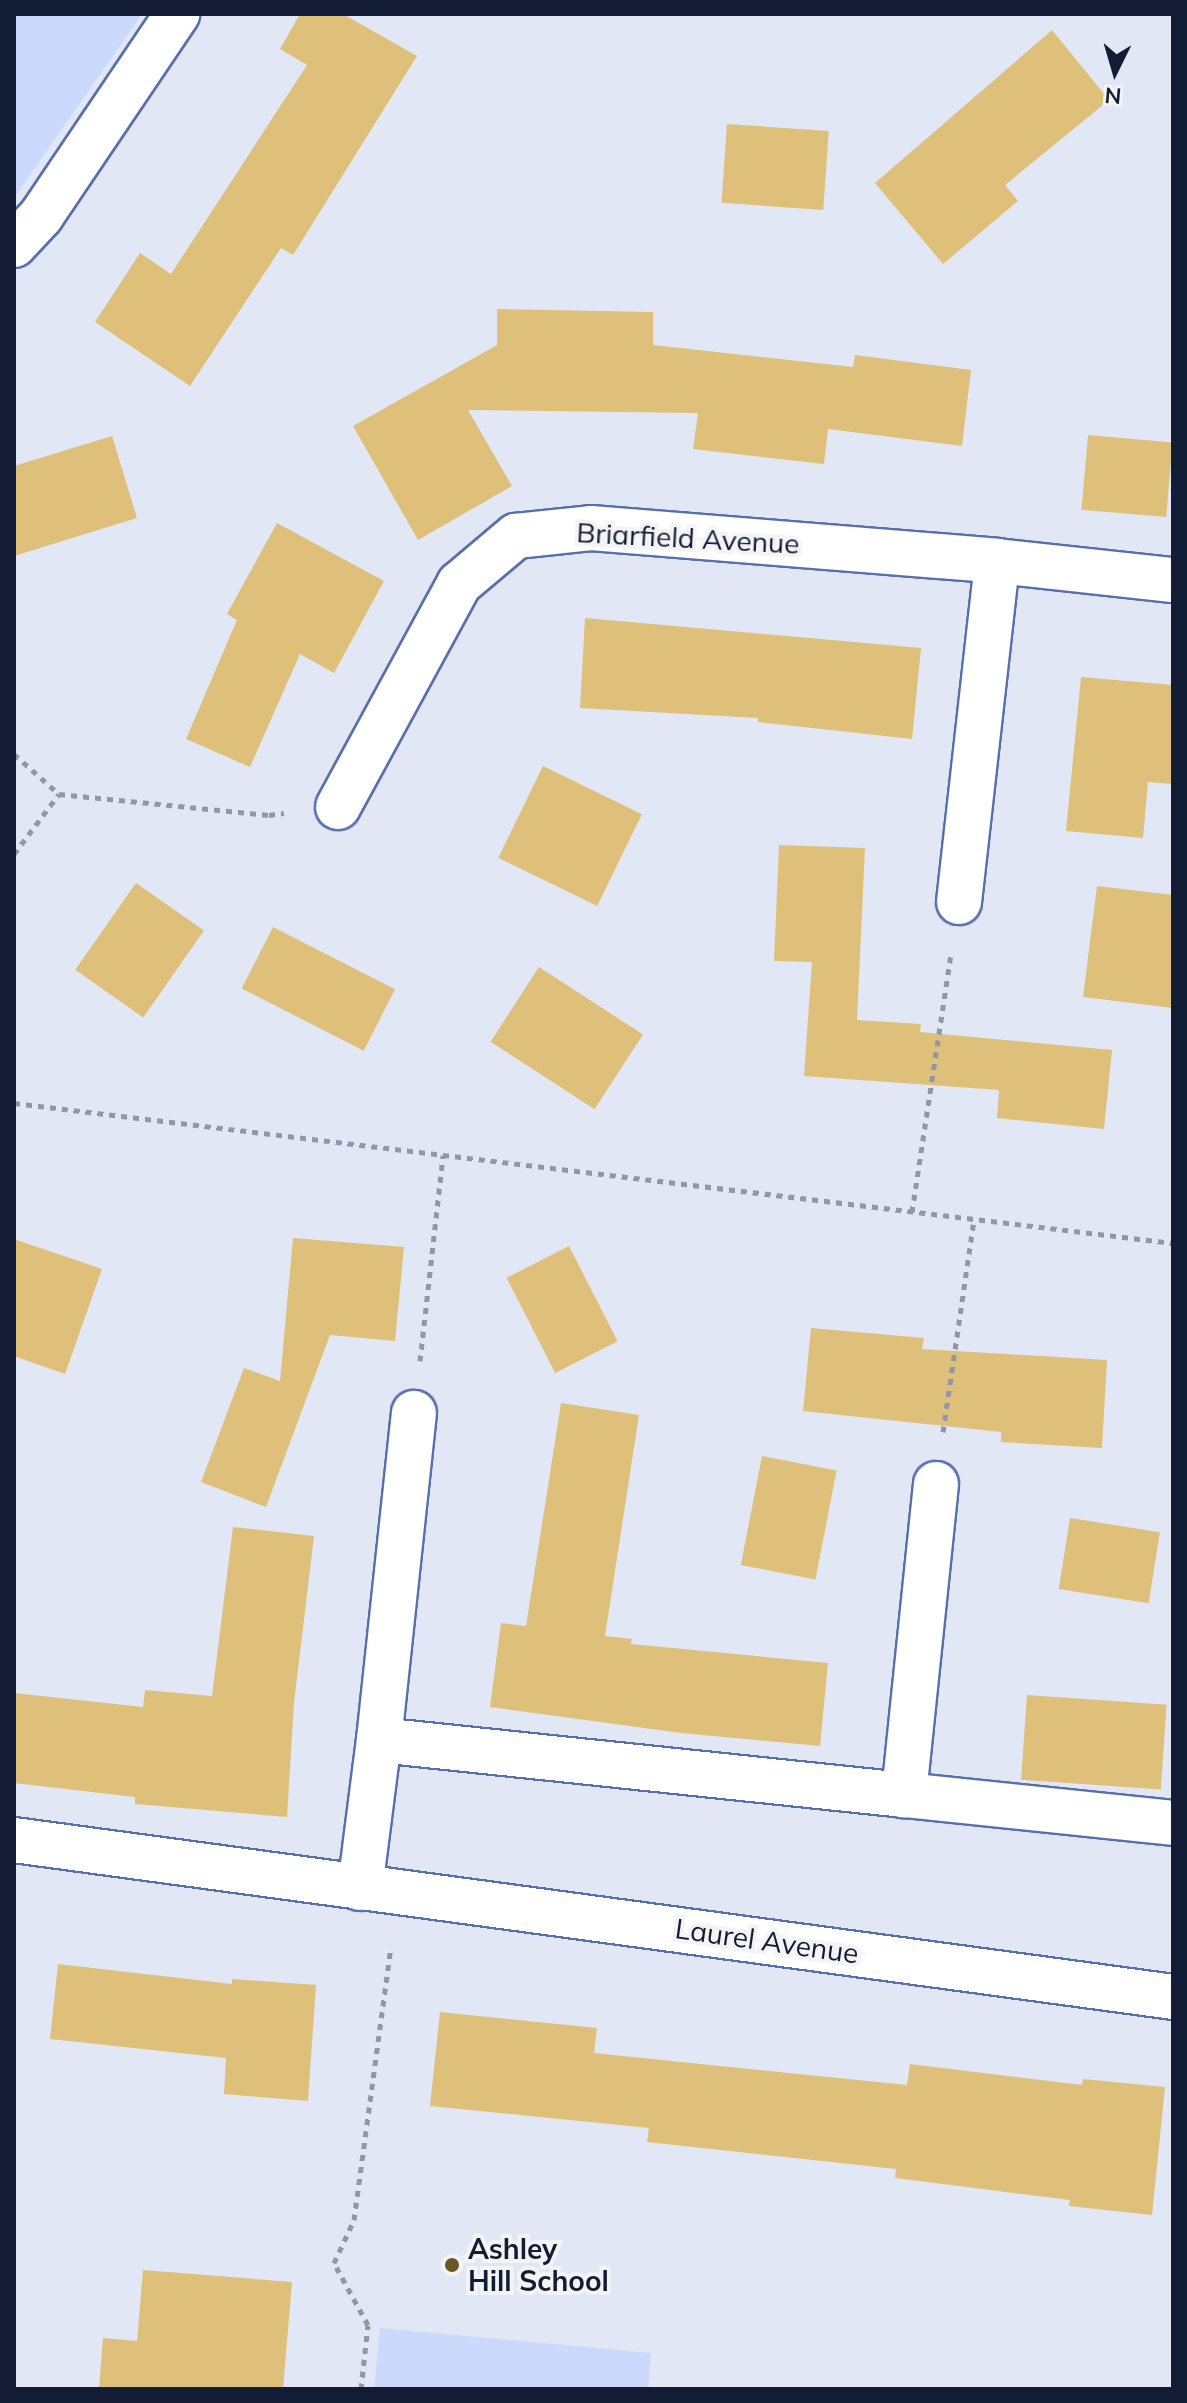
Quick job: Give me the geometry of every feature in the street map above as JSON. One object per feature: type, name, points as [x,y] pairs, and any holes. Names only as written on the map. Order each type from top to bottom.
[{"type":"street","points":[[14,245],[41,216],[177,14]]},
{"type":"street","name":"Briarfield Avenue","points":[[338,807],[459,584],[516,536],[591,528],[997,561],[1173,580]]},
{"type":"street","points":[[959,902],[997,561]]},
{"type":"street","points":[[379,1890],[379,1740],[414,1413]]},
{"type":"street","points":[[904,1795],[936,1484]]},
{"type":"street","points":[[379,1740],[1173,1823]]},
{"type":"street","name":"Laurel Avenue","points":[[14,1840],[1173,1997]]},
{"type":"path","points":[[14,754],[59,794],[269,815],[338,807]]},
{"type":"path","points":[[14,854],[59,794]]},
{"type":"path","points":[[912,1212],[959,902]]},
{"type":"path","points":[[14,1103],[1173,1243]]},
{"type":"path","points":[[414,1413],[443,1155]]},
{"type":"path","points":[[936,1484],[974,1219]]},
{"type":"path","points":[[361,2389],[368,2325],[334,2263],[354,2220],[379,1890]]},
{"type":"shaded area","points":[[14,14],[142,14],[14,198]]},
{"type":"shaded area","points":[[380,2328],[651,2353],[648,2389],[374,2389]]},
{"type":"building","points":[[300,14],[343,14],[417,56],[293,255],[281,248],[190,386],[95,322],[140,253],[171,274],[307,65],[280,49]]},
{"type":"building","points":[[1052,30],[1109,100],[1005,185],[1018,201],[943,264],[875,183]]},
{"type":"building","points":[[727,124],[829,131],[823,210],[721,203]]},
{"type":"building","points":[[497,309],[653,312],[653,345],[853,367],[855,355],[971,370],[962,446],[828,429],[824,464],[693,449],[698,413],[468,410],[512,486],[418,540],[353,426],[497,345]]},
{"type":"building","points":[[1088,435],[1173,442],[1166,517],[1081,510]]},
{"type":"building","points":[[112,436],[137,518],[14,556],[14,466]]},
{"type":"building","points":[[277,523],[384,581],[334,673],[300,654],[250,767],[186,739],[237,620],[227,614]]},
{"type":"building","points":[[585,618],[921,648],[912,739],[758,722],[758,718],[580,708]]},
{"type":"building","points":[[1081,677],[1173,685],[1173,784],[1148,782],[1143,838],[1066,831]]},
{"type":"building","points":[[543,766],[642,814],[597,906],[498,858]]},
{"type":"building","points":[[779,845],[865,848],[857,1020],[921,1024],[920,1032],[1112,1050],[1104,1129],[997,1118],[999,1090],[804,1076],[812,962],[774,961]]},
{"type":"building","points":[[136,883],[204,931],[143,1017],[75,970]]},
{"type":"building","points":[[1097,886],[1173,895],[1173,1008],[1083,997]]},
{"type":"building","points":[[273,927],[395,989],[364,1051],[242,988]]},
{"type":"building","points":[[539,967],[643,1035],[595,1109],[491,1042]]},
{"type":"building","points":[[293,1238],[404,1247],[395,1341],[330,1335],[266,1507],[201,1482],[244,1368],[280,1381]]},
{"type":"building","points":[[14,1239],[102,1269],[65,1374],[14,1356]]},
{"type":"building","points":[[569,1246],[618,1341],[555,1373],[507,1278]]},
{"type":"building","points":[[811,1328],[924,1338],[922,1349],[1107,1360],[1102,1448],[1001,1442],[1001,1432],[803,1411]]},
{"type":"building","points":[[561,1403],[639,1415],[605,1636],[632,1639],[631,1644],[828,1663],[820,1746],[681,1733],[490,1707],[501,1623],[526,1626]]},
{"type":"building","points":[[762,1456],[837,1471],[815,1579],[741,1565]]},
{"type":"building","points":[[1070,1518],[1160,1532],[1149,1603],[1059,1589]]},
{"type":"building","points":[[233,1527],[314,1536],[294,1703],[287,1817],[135,1804],[135,1797],[14,1783],[14,1693],[143,1707],[145,1690],[212,1696]]},
{"type":"building","points":[[1027,1695],[1167,1705],[1161,1790],[1021,1780]]},
{"type":"building","points":[[58,1964],[232,1984],[232,1979],[316,1985],[308,2101],[224,2094],[226,2058],[50,2039]]},
{"type":"building","points":[[440,2012],[597,2028],[594,2053],[907,2085],[910,2064],[1082,2085],[1083,2079],[1165,2087],[1152,2215],[1069,2206],[1070,2200],[895,2178],[896,2169],[647,2142],[649,2128],[430,2106]]},
{"type":"building","points":[[143,2270],[292,2282],[283,2389],[99,2389],[103,2338],[137,2341]]},
{"type":"place","name":"Ashley Hill School","points":[[452,2265]]}]
